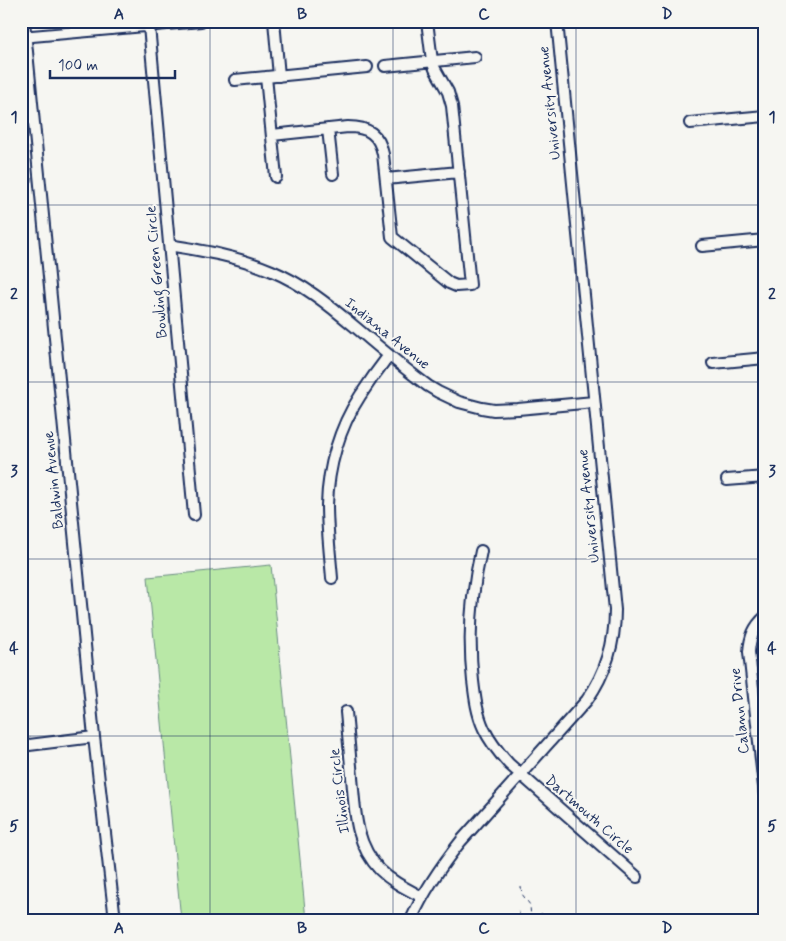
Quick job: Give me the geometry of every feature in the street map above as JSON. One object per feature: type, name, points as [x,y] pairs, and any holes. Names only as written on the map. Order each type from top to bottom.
[{"type":"street","name":"Baldwin Avenue","points":[[24,21],[94,737],[115,920]]},
{"type":"street","points":[[24,36],[201,21]]},
{"type":"street","points":[[274,21],[279,76]]},
{"type":"street","points":[[272,135],[355,127],[373,134],[381,145],[383,154],[392,237],[439,275],[456,286],[470,284],[452,106],[448,92],[432,61],[428,21]]},
{"type":"street","name":"University Avenue","points":[[411,920],[422,897],[445,860],[587,700],[600,680],[612,646],[615,610],[557,21]]},
{"type":"street","name":"Bowling Green Circle","points":[[148,26],[194,515]]},
{"type":"street","points":[[385,66],[475,57]]},
{"type":"street","points":[[235,80],[367,67]]},
{"type":"street","points":[[266,77],[276,177]]},
{"type":"street","points":[[690,123],[765,116]]},
{"type":"street","points":[[328,129],[333,174]]},
{"type":"street","points":[[386,179],[459,172]]},
{"type":"street","points":[[702,246],[765,240]]},
{"type":"street","name":"Indiana Avenue","points":[[170,245],[230,256],[253,263],[295,282],[333,308],[418,379],[438,392],[459,402],[482,408],[506,410],[594,402]]},
{"type":"street","points":[[332,578],[327,506],[328,487],[336,449],[342,431],[359,397],[389,355]]},
{"type":"street","points":[[713,363],[765,358]]},
{"type":"street","points":[[727,480],[765,477]]},
{"type":"street","name":"Dartmouth Circle","points":[[481,551],[476,572],[470,636],[475,701],[481,721],[490,739],[502,756],[637,877]]},
{"type":"street","name":"Calann Drive","points":[[765,617],[754,629],[749,652],[765,796]]},
{"type":"street","name":"Illinois Circle","points":[[346,712],[355,816],[361,839],[367,853],[382,871],[394,881],[422,897]]},
{"type":"street","points":[[21,746],[94,737]]},
{"type":"path","points":[[521,887],[522,894],[529,904],[532,920],[544,912]]},
{"type":"path","points":[[529,904],[532,901]]},
{"type":"path","points":[[517,911],[527,920]]},
{"type":"green space","points":[[271,565],[306,920],[181,920],[148,577]]}]
